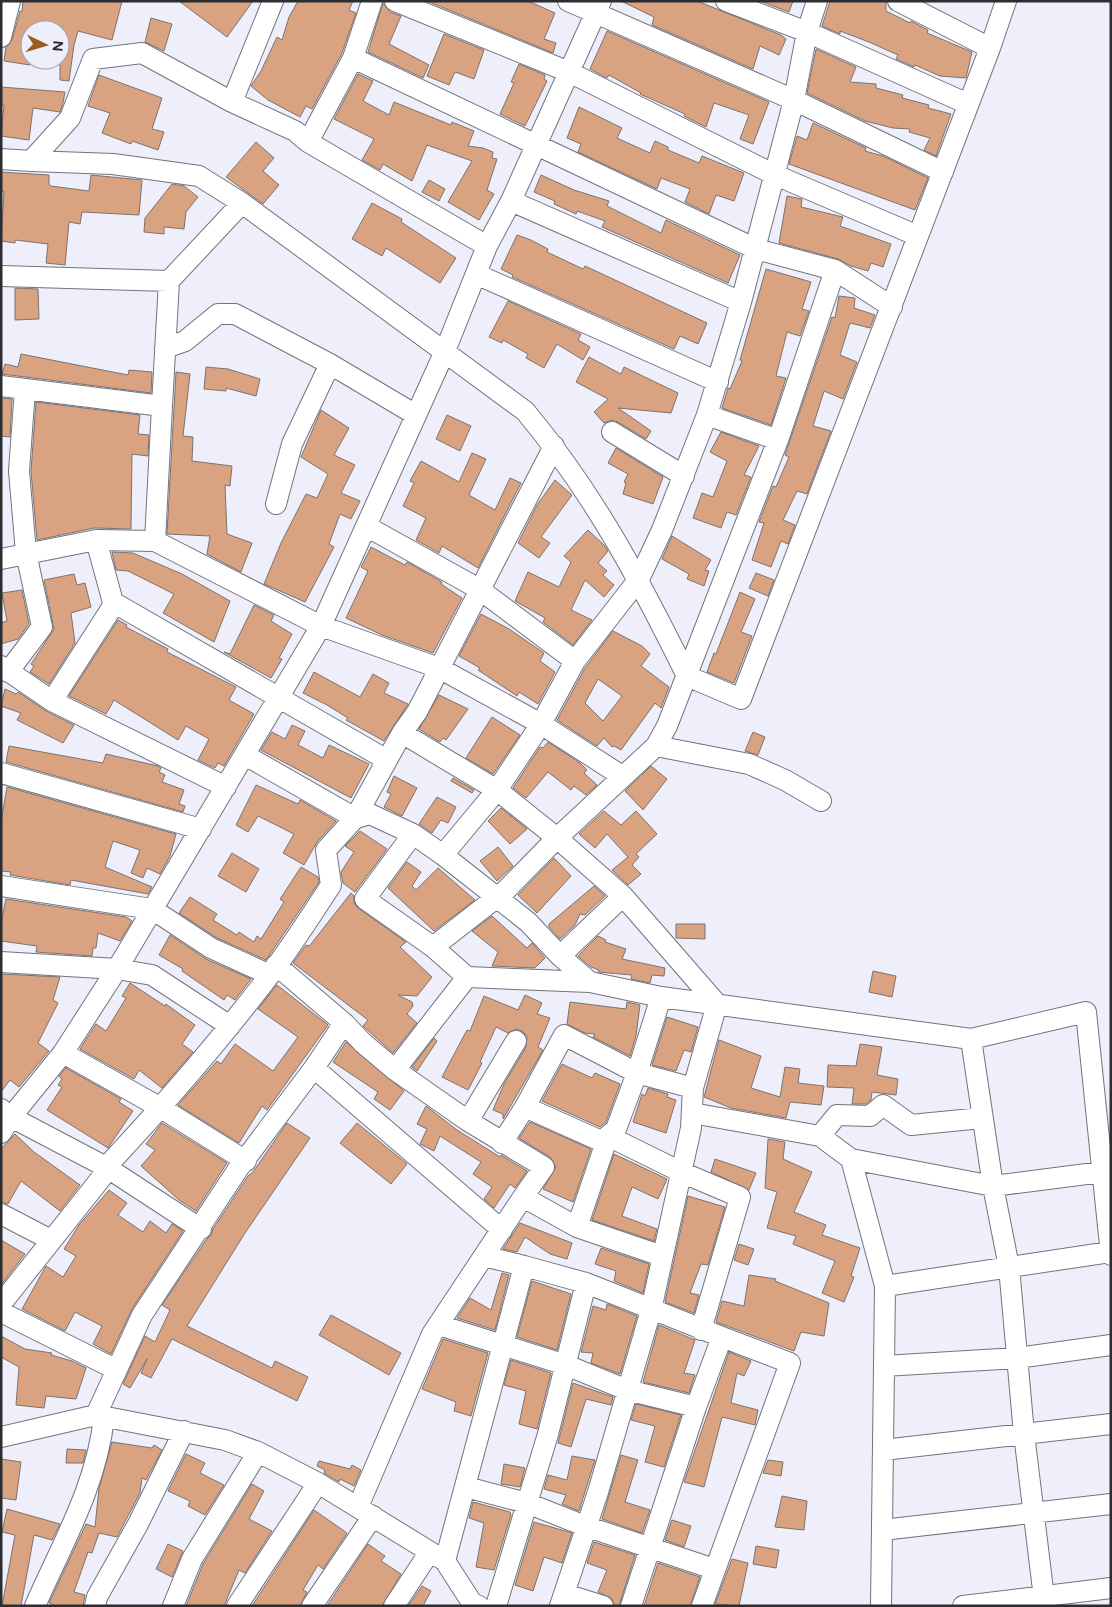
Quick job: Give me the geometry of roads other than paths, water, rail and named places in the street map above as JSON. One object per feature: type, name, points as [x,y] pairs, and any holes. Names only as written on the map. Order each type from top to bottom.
[{"type":"street","points":[[1,37],[10,1]]},
{"type":"street","points":[[232,102],[273,1]]},
{"type":"street","points":[[308,142],[353,58],[372,1]]},
{"type":"street","points":[[394,1],[569,72],[774,174],[918,236]]},
{"type":"street","points":[[568,1],[599,7],[943,172]]},
{"type":"street","points":[[726,1],[807,32],[968,104]]},
{"type":"street","points":[[443,854],[497,790],[541,724],[575,661],[639,579],[684,476],[718,382],[756,249],[794,100],[807,32],[817,1]]},
{"type":"street","points":[[898,1],[990,48]]},
{"type":"street","points":[[1,159],[113,164],[199,176],[242,203],[445,351],[525,411],[554,446],[602,514],[639,579],[688,676],[741,699],[892,307],[1006,1]]},
{"type":"street","points":[[201,1229],[106,1166],[5,1120],[63,1053],[117,969],[322,626],[445,351],[487,246],[511,201],[599,7]]},
{"type":"street","points":[[32,161],[70,118],[92,58],[142,53],[232,102],[295,132],[308,142],[487,246]]},
{"type":"street","points":[[353,58],[756,249],[835,270],[892,307]]},
{"type":"street","points":[[511,201],[741,302]]},
{"type":"street","points":[[155,541],[169,281],[242,203]]},
{"type":"street","points":[[433,947],[496,897],[557,838],[613,788],[622,776],[656,746],[667,726],[688,676],[778,440],[835,270]]},
{"type":"street","points":[[476,274],[718,382]]},
{"type":"street","points":[[1,276],[169,281]]},
{"type":"street","points":[[165,348],[185,341],[218,314],[226,312],[235,314],[330,364],[416,415]]},
{"type":"street","points":[[276,504],[292,444],[330,364]]},
{"type":"street","points":[[1,386],[162,406]]},
{"type":"street","points":[[24,389],[10,471],[42,627],[5,669],[52,701],[226,787]]},
{"type":"street","points":[[707,415],[778,440]]},
{"type":"street","points":[[612,432],[684,476]]},
{"type":"street","points":[[1,1304],[106,1172],[106,1166],[161,1108],[230,1026],[273,970],[331,885],[326,850],[355,818],[402,733],[417,712],[554,446]]},
{"type":"street","points":[[366,526],[479,589],[575,661]]},
{"type":"street","points":[[52,701],[114,606],[96,540]]},
{"type":"street","points":[[1,559],[96,540],[155,541],[322,626],[439,668],[541,724],[622,776]]},
{"type":"street","points":[[114,606],[122,606],[387,760]]},
{"type":"street","points":[[402,733],[497,790],[557,838],[624,896],[717,1004]]},
{"type":"street","points":[[656,746],[749,764],[785,780],[821,801]]},
{"type":"street","points":[[245,755],[355,818],[370,814],[413,834],[443,854],[528,922],[560,956],[590,982]]},
{"type":"street","points":[[1,773],[201,829]]},
{"type":"street","points":[[413,834],[364,899],[433,947],[467,977],[590,982],[661,997],[971,1040],[1086,1012],[1111,1254],[885,1286]]},
{"type":"street","points":[[1,886],[152,909],[211,948],[273,970],[344,1022],[362,1043],[394,1070],[502,1143],[544,1167],[522,1197],[432,1334],[366,1512],[312,1606]]},
{"type":"street","points":[[560,956],[624,896]]},
{"type":"street","points":[[1,962],[117,969],[152,975],[230,1026]]},
{"type":"street","points":[[394,1070],[467,977]]},
{"type":"street","points":[[526,1106],[601,1141],[608,1136],[616,1129],[661,997]]},
{"type":"street","points":[[603,1606],[562,1600],[585,1526],[598,1492],[651,1310],[681,1172],[692,1113],[693,1088],[717,1004]]},
{"type":"street","points":[[35,1606],[88,1488],[101,1440],[100,1416],[115,1369],[142,1315],[201,1229],[238,1169],[246,1161],[314,1068],[344,1022]]},
{"type":"street","points":[[502,1143],[526,1106],[564,1035],[637,1072],[693,1088]]},
{"type":"street","points":[[971,1040],[993,1186],[1009,1267],[1024,1434],[1044,1601]]},
{"type":"street","points":[[468,1121],[516,1041]]},
{"type":"street","points":[[63,1053],[161,1108],[246,1161]]},
{"type":"street","points":[[314,1068],[502,1230]]},
{"type":"street","points":[[820,1136],[837,1115],[870,1116],[883,1105],[911,1125],[982,1118]]},
{"type":"street","points":[[692,1113],[820,1136],[851,1159],[993,1186],[1102,1172]]},
{"type":"street","points":[[608,1136],[681,1172],[740,1197],[701,1330]]},
{"type":"street","points":[[577,1226],[608,1136]]},
{"type":"street","points":[[851,1159],[885,1286],[881,1606]]},
{"type":"street","points":[[522,1197],[577,1226],[662,1256]]},
{"type":"street","points":[[1,1214],[51,1240]]},
{"type":"street","points":[[484,1256],[586,1284],[790,1363],[702,1606]]},
{"type":"street","points":[[394,1606],[437,1557],[466,1488],[524,1266]]},
{"type":"street","points":[[496,1606],[566,1365],[586,1284]]},
{"type":"street","points":[[1,1312],[115,1369]]},
{"type":"street","points":[[439,1325],[566,1365],[627,1390],[696,1408]]},
{"type":"street","points":[[631,1606],[696,1408],[722,1336]]},
{"type":"street","points":[[884,1366],[1017,1358],[1111,1345]]},
{"type":"street","points":[[1,1436],[100,1416],[224,1440],[258,1452],[318,1483],[437,1557],[473,1605]]},
{"type":"street","points":[[883,1450],[1111,1424]]},
{"type":"street","points":[[95,1606],[97,1597],[138,1524],[184,1431]]},
{"type":"street","points":[[173,1606],[192,1559],[258,1452]]},
{"type":"street","points":[[238,1606],[318,1483]]},
{"type":"street","points":[[466,1488],[527,1503],[585,1526],[714,1570]]},
{"type":"street","points":[[882,1530],[1111,1504]]},
{"type":"street","points":[[963,1606],[1044,1601],[1111,1588]]}]
